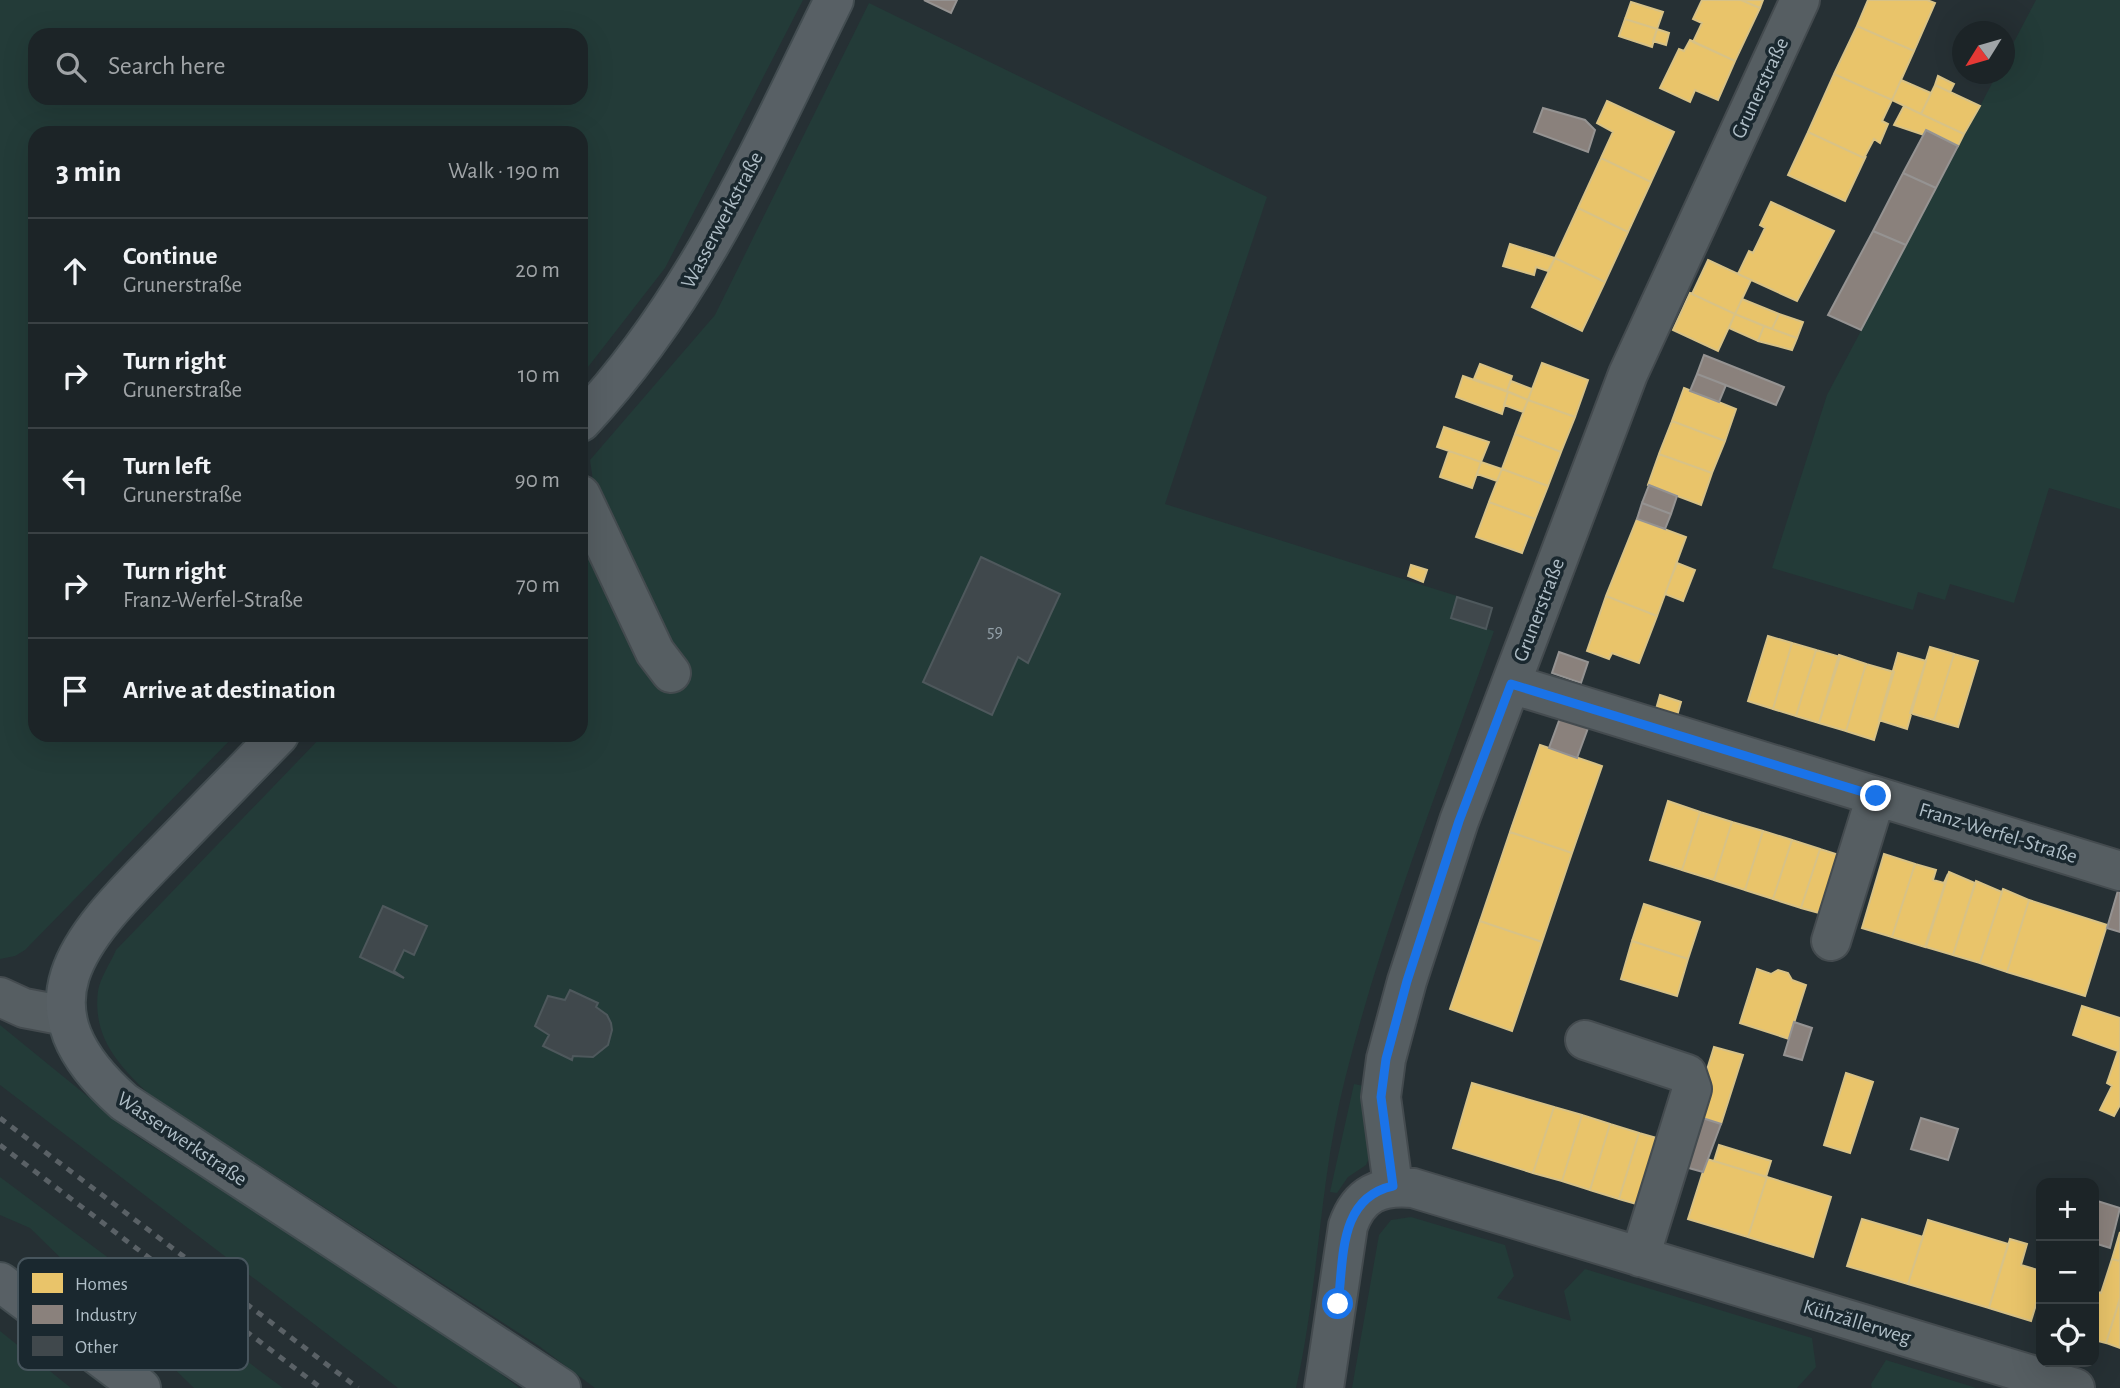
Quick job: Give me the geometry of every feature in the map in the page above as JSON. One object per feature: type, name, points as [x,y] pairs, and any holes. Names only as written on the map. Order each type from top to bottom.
[{"type":"main road","name":"Wasserwerkstraße","points":[[588,414],[632,364],[692,279],[718,234],[834,0]]},
{"type":"main road","name":"Wasserwerkstraße","points":[[272,742],[118,900],[87,938],[69,975],[66,1016],[70,1037],[82,1058],[124,1102],[561,1388]]},
{"type":"main road","points":[[0,1282],[18,1296]]},
{"type":"main road","points":[[117,1370],[141,1388]]},
{"type":"street","name":"Grunerstraße","points":[[1393,1186],[1381,1097],[1386,1059],[1407,981],[1459,821],[1628,374],[1800,0]]},
{"type":"street","points":[[588,510],[655,652],[671,673]]},
{"type":"street","name":"Franz-Werfel-Straße","points":[[1511,684],[2120,870]]},
{"type":"street","points":[[1831,941],[1876,796]]},
{"type":"street","points":[[0,997],[24,1008],[66,1016]]},
{"type":"street","points":[[1585,1040],[1687,1074],[1692,1088],[1640,1257]]},
{"type":"street","points":[[1324,1388],[1348,1226],[1354,1210],[1365,1197],[1393,1186]]},
{"type":"street","name":"Kühzällerweg","points":[[1393,1186],[1413,1188],[2075,1388]]},
{"type":"green space","points":[[0,0],[803,0],[665,268],[588,367],[588,126],[28,126],[28,742],[228,742],[25,950],[15,956],[0,959]]},
{"type":"green space","points":[[2036,0],[2120,0],[2120,509],[2049,488],[2014,603],[1950,584],[1945,600],[1918,592],[1913,610],[1772,568],[1827,395],[1992,84],[2015,84],[2015,40]]},
{"type":"green space","points":[[869,3],[1267,197],[1165,504],[1457,596],[1451,618],[1494,631],[1395,910],[1345,1079],[1336,1117],[1310,1311],[1296,1388],[595,1388],[539,1346],[150,1095],[128,1073],[110,1049],[99,1023],[97,1007],[99,986],[116,950],[316,742],[588,742],[588,494],[594,488],[590,460],[715,315]]},
{"type":"green space","points":[[0,1025],[135,1135],[468,1348],[519,1388],[398,1388],[248,1274],[248,1258],[227,1258],[0,1085]]},
{"type":"green space","points":[[1354,1084],[1364,1086],[1371,1154],[1366,1165],[1348,1177],[1337,1193],[1330,1192]]},
{"type":"green space","points":[[0,1177],[109,1258],[61,1258],[30,1228],[0,1215]]},
{"type":"green space","points":[[1411,1217],[1505,1245],[1514,1276],[1497,1298],[1571,1321],[1564,1291],[1585,1269],[1812,1338],[1816,1367],[1797,1388],[1352,1388],[1379,1235],[1391,1220]]},
{"type":"green space","points":[[0,1331],[18,1345],[18,1370],[49,1370],[71,1388],[0,1388]]},
{"type":"green space","points":[[1886,1360],[1976,1388],[1872,1388],[1871,1384]]},
{"type":"green space","points":[[248,1362],[283,1388],[194,1388],[176,1370],[248,1370]]},
{"type":"building: Homes","points":[[1702,0],[1741,0],[1760,8],[1735,61],[1693,42],[1702,23],[1693,19]]},
{"type":"building: Homes","points":[[1741,0],[1763,0],[1760,8]]},
{"type":"building: Homes","points":[[1868,0],[1927,0],[1935,3],[1914,51],[1857,26]]},
{"type":"building: Homes","points":[[1631,2],[1663,12],[1657,29],[1625,19]]},
{"type":"building: Homes","points":[[1625,19],[1657,29],[1652,47],[1619,36]]},
{"type":"building: Homes","points":[[1857,26],[1914,51],[1892,100],[1834,74]]},
{"type":"building: Homes","points":[[1657,29],[1669,33],[1666,45],[1653,41]]},
{"type":"building: Homes","points":[[1690,40],[1735,61],[1718,100],[1695,90],[1690,102],[1660,88],[1679,49],[1684,51]]},
{"type":"building: Homes","points":[[1834,74],[1892,100],[1882,121],[1888,124],[1880,143],[1874,139],[1864,158],[1808,132]]},
{"type":"building: Homes","points":[[1938,76],[1954,84],[1950,92],[1935,85]]},
{"type":"building: Homes","points":[[1901,80],[1931,93],[1921,114],[1892,100]]},
{"type":"building: Homes","points":[[1935,85],[1980,106],[1964,134],[1921,114]]},
{"type":"building: Homes","points":[[1607,101],[1674,132],[1651,182],[1601,158],[1613,132],[1597,123]]},
{"type":"building: Homes","points":[[1904,106],[1964,134],[1958,146],[1926,130],[1924,135],[1894,125]]},
{"type":"building: Homes","points":[[1808,132],[1864,158],[1866,156],[1845,201],[1788,175]]},
{"type":"building: Homes","points":[[1601,158],[1651,182],[1628,232],[1578,208]]},
{"type":"building: Homes","points":[[1771,202],[1834,231],[1797,301],[1738,274],[1749,251],[1753,253],[1765,228],[1760,225]]},
{"type":"building: Homes","points":[[1578,208],[1628,232],[1605,282],[1555,258]]},
{"type":"building: Homes","points":[[1510,244],[1555,258],[1548,271],[1536,267],[1534,275],[1503,266]]},
{"type":"building: Homes","points":[[1555,258],[1605,282],[1582,331],[1532,307]]},
{"type":"building: Homes","points":[[1708,260],[1751,280],[1735,314],[1692,294]]},
{"type":"building: Homes","points":[[1690,293],[1735,314],[1718,351],[1673,330]]},
{"type":"building: Homes","points":[[1742,299],[1779,314],[1772,329],[1735,314]]},
{"type":"building: Homes","points":[[1735,314],[1764,326],[1758,341],[1729,328]]},
{"type":"building: Homes","points":[[1779,314],[1803,322],[1797,338],[1772,329]]},
{"type":"building: Homes","points":[[1764,326],[1797,338],[1792,350],[1758,341]]},
{"type":"building: Homes","points":[[1542,363],[1588,380],[1575,417],[1528,400]]},
{"type":"building: Homes","points":[[1480,364],[1512,376],[1507,391],[1474,379]]},
{"type":"building: Homes","points":[[1463,376],[1508,392],[1502,414],[1456,397]]},
{"type":"building: Homes","points":[[1511,381],[1532,389],[1528,400],[1507,391]]},
{"type":"building: Homes","points":[[1684,388],[1736,409],[1725,441],[1672,421]]},
{"type":"building: Homes","points":[[1508,392],[1528,400],[1523,412],[1504,405]]},
{"type":"building: Homes","points":[[1528,400],[1575,417],[1561,452],[1515,434]]},
{"type":"building: Homes","points":[[1672,421],[1725,441],[1712,473],[1659,454]]},
{"type":"building: Homes","points":[[1444,427],[1489,442],[1481,462],[1437,447]]},
{"type":"building: Homes","points":[[1515,434],[1561,452],[1548,486],[1502,469]]},
{"type":"building: Homes","points":[[1449,451],[1481,462],[1472,488],[1440,477]]},
{"type":"building: Homes","points":[[1659,454],[1712,473],[1701,505],[1648,485]]},
{"type":"building: Homes","points":[[1481,462],[1502,469],[1497,481],[1477,474]]},
{"type":"building: Homes","points":[[1502,469],[1548,486],[1535,519],[1489,502]]},
{"type":"building: Homes","points":[[1489,502],[1535,519],[1522,553],[1476,537]]},
{"type":"building: Homes","points":[[1637,519],[1686,537],[1657,616],[1606,596]]},
{"type":"building: Homes","points":[[1677,563],[1695,570],[1683,601],[1665,594]]},
{"type":"building: Homes","points":[[1411,565],[1427,570],[1423,582],[1408,576]]},
{"type":"building: Homes","points":[[1606,596],[1657,616],[1639,663],[1612,653],[1609,659],[1587,651]]},
{"type":"building: Homes","points":[[1768,636],[1792,643],[1773,709],[1748,701]]},
{"type":"building: Homes","points":[[1792,643],[1816,650],[1796,716],[1773,709]]},
{"type":"building: Homes","points":[[1930,647],[1954,654],[1934,720],[1910,713]]},
{"type":"building: Homes","points":[[1816,650],[1840,657],[1819,723],[1796,716]]},
{"type":"building: Homes","points":[[1898,653],[1926,661],[1907,729],[1879,720]]},
{"type":"building: Homes","points":[[1954,654],[1978,661],[1958,727],[1934,720]]},
{"type":"building: Homes","points":[[1839,655],[1866,664],[1846,731],[1819,723]]},
{"type":"building: Homes","points":[[1866,664],[1894,672],[1874,740],[1846,731]]},
{"type":"building: Homes","points":[[1660,695],[1681,702],[1677,716],[1656,709]]},
{"type":"building: Homes","points":[[1540,745],[1602,766],[1572,853],[1510,832]]},
{"type":"building: Homes","points":[[1668,801],[1700,812],[1682,870],[1650,860]]},
{"type":"building: Homes","points":[[1700,812],[1732,822],[1714,880],[1682,870]]},
{"type":"building: Homes","points":[[1732,822],[1763,831],[1745,890],[1714,880]]},
{"type":"building: Homes","points":[[1763,831],[1792,840],[1773,899],[1745,890]]},
{"type":"building: Homes","points":[[1510,832],[1572,853],[1542,942],[1480,921]]},
{"type":"building: Homes","points":[[1792,840],[1820,849],[1801,908],[1773,899]]},
{"type":"building: Homes","points":[[1820,849],[1848,858],[1830,916],[1801,908]]},
{"type":"building: Homes","points":[[1884,854],[1915,864],[1892,937],[1862,928]]},
{"type":"building: Homes","points":[[1915,864],[1936,870],[1933,880],[1944,883],[1948,874],[1925,947],[1892,937]]},
{"type":"building: Homes","points":[[1949,872],[1975,883],[1953,955],[1926,947]]},
{"type":"building: Homes","points":[[1976,881],[2002,892],[1980,963],[1953,955]]},
{"type":"building: Homes","points":[[2003,889],[2029,900],[2007,972],[1980,963]]},
{"type":"building: Homes","points":[[2029,900],[2107,925],[2085,996],[2007,972]]},
{"type":"building: Homes","points":[[1644,904],[1700,922],[1688,959],[1632,941]]},
{"type":"building: Homes","points":[[1480,921],[1542,942],[1512,1031],[1450,1009]]},
{"type":"building: Homes","points":[[1632,941],[1688,959],[1677,996],[1621,979]]},
{"type":"building: Homes","points":[[1757,969],[1771,974],[1778,970],[1788,973],[1792,980],[1806,985],[1789,1039],[1740,1023]]},
{"type":"building: Homes","points":[[2082,1006],[2120,1018],[2120,1105],[2114,1116],[2100,1110],[2112,1086],[2107,1083],[2118,1051],[2073,1035]]},
{"type":"building: Homes","points":[[1714,1047],[1743,1055],[1721,1124],[1693,1115]]},
{"type":"building: Homes","points":[[1846,1073],[1873,1082],[1850,1153],[1824,1145]]},
{"type":"building: Homes","points":[[1472,1083],[1554,1107],[1533,1173],[1453,1148]]},
{"type":"building: Homes","points":[[1554,1107],[1582,1115],[1562,1181],[1533,1173]]},
{"type":"building: Homes","points":[[1582,1115],[1610,1124],[1590,1190],[1562,1181]]},
{"type":"building: Homes","points":[[1610,1124],[1639,1133],[1619,1199],[1590,1190]]},
{"type":"building: Homes","points":[[1639,1133],[1667,1141],[1647,1207],[1619,1199]]},
{"type":"building: Homes","points":[[1719,1145],[1771,1161],[1766,1177],[1714,1161]]},
{"type":"building: Homes","points":[[1707,1159],[1767,1177],[1748,1237],[1688,1219]]},
{"type":"building: Homes","points":[[1767,1177],[1831,1197],[1813,1257],[1748,1237]]},
{"type":"building: Homes","points":[[1862,1219],[1923,1237],[1908,1284],[1847,1266]]},
{"type":"building: Homes","points":[[1928,1220],[2008,1244],[1989,1308],[1908,1284]]},
{"type":"building: Homes","points":[[2120,1232],[2120,1261],[2112,1259]]},
{"type":"building: Homes","points":[[2010,1239],[2027,1244],[2021,1265],[2036,1270],[2036,1304],[2031,1321],[1989,1308]]},
{"type":"building: Homes","points":[[2112,1259],[2120,1261],[2120,1298],[2106,1343],[2099,1341],[2101,1293]]},
{"type":"building: Homes","points":[[2120,1299],[2120,1348],[2106,1343]]},
{"type":"building: Industry","points":[[924,0],[957,0],[951,13]]},
{"type":"building: Industry","points":[[1543,108],[1585,120],[1595,130],[1588,152],[1534,132]]},
{"type":"building: Industry","points":[[1926,130],[1958,146],[1936,188],[1903,173]]},
{"type":"building: Industry","points":[[1903,173],[1936,188],[1906,245],[1873,231]]},
{"type":"building: Industry","points":[[1873,231],[1906,245],[1861,330],[1828,315]]},
{"type":"building: Industry","points":[[1704,355],[1784,387],[1776,405],[1697,374]]},
{"type":"building: Industry","points":[[1697,374],[1726,385],[1719,402],[1690,391]]},
{"type":"building: Industry","points":[[1649,485],[1677,496],[1671,514],[1642,503]]},
{"type":"building: Industry","points":[[1642,503],[1671,514],[1665,529],[1637,519]]},
{"type":"building: Industry","points":[[1559,652],[1588,662],[1581,683],[1552,673]]},
{"type":"building: Industry","points":[[1560,718],[1588,728],[1577,758],[1549,748]]},
{"type":"building: Industry","points":[[2120,887],[2120,932],[2107,928]]},
{"type":"building: Industry","points":[[1794,1022],[1812,1028],[1802,1060],[1784,1055]]},
{"type":"building: Industry","points":[[1693,1115],[1721,1124],[1703,1172],[1678,1165]]},
{"type":"building: Industry","points":[[1921,1118],[1958,1129],[1948,1160],[1911,1149]]},
{"type":"building: Industry","points":[[2099,1202],[2120,1208],[2110,1248],[2099,1245]]},
{"type":"building: Other","points":[[981,557],[1060,594],[1028,663],[1018,657],[992,715],[923,682]]},
{"type":"building: Other","points":[[1457,597],[1492,608],[1486,629],[1451,618]]},
{"type":"building: Other","points":[[383,906],[427,926],[414,955],[404,950],[394,971],[404,978],[360,957]]},
{"type":"building: Other","points":[[570,990],[598,1003],[596,1007],[607,1015],[611,1023],[608,1045],[593,1057],[573,1056],[572,1060],[543,1046],[549,1035],[535,1026],[548,996],[565,1000]]},
{"type":"railway","points":[[0,1118],[186,1258]]},
{"type":"railway","points":[[0,1145],[149,1258]]},
{"type":"railway","points":[[248,1305],[358,1388]]},
{"type":"railway","points":[[248,1333],[321,1388]]},
{"type":"route","points":[[1338,1304],[1348,1226],[1354,1210],[1365,1197],[1378,1189],[1393,1186],[1384,1135],[1381,1097],[1386,1059],[1407,981],[1459,821],[1511,684],[1876,796]]}]
